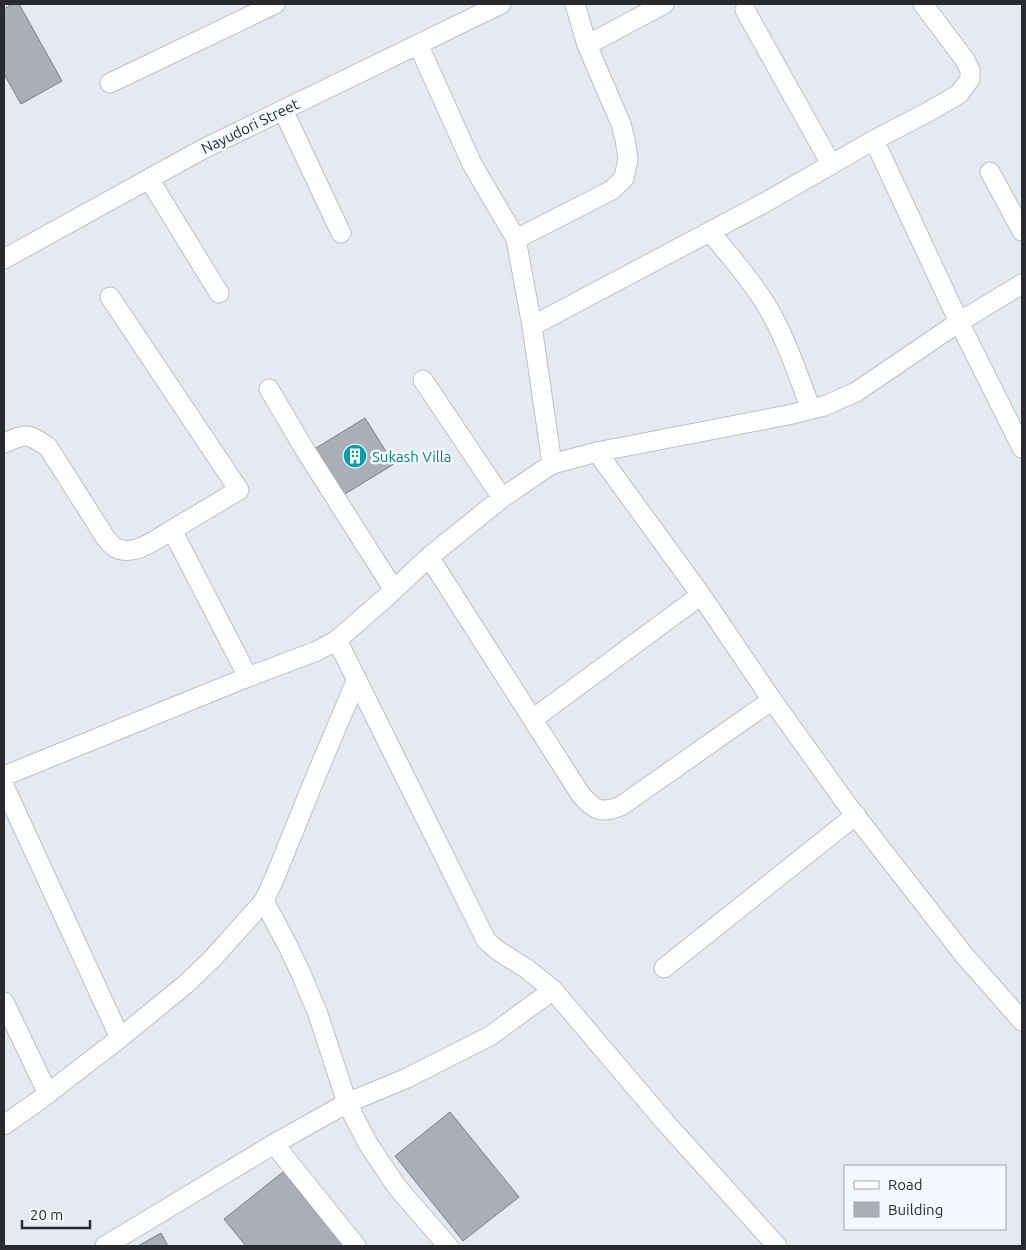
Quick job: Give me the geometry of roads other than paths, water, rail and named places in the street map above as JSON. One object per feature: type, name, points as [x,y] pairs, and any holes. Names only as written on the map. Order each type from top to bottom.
[{"type":"street","points":[[110,83],[275,4]]},
{"type":"street","name":"Nayudori Street","points":[[4,260],[203,149],[501,4]]},
{"type":"street","points":[[516,239],[612,190],[624,178],[628,160],[621,124],[587,45],[575,4]]},
{"type":"street","points":[[587,45],[664,4]]},
{"type":"street","points":[[532,326],[764,203],[959,94],[970,79],[970,70],[965,60],[923,4]]},
{"type":"street","points":[[745,10],[831,164]]},
{"type":"street","points":[[418,44],[472,164],[516,239],[532,326],[552,464]]},
{"type":"street","points":[[283,110],[341,233]]},
{"type":"street","points":[[874,140],[959,322],[1022,448]]},
{"type":"street","points":[[990,172],[1022,230]]},
{"type":"street","points":[[149,179],[218,293]]},
{"type":"street","points":[[710,232],[746,275],[777,324],[811,409]]},
{"type":"street","points":[[4,776],[316,651],[337,640],[429,557],[502,498],[552,464],[597,452],[788,415],[824,406],[856,392],[959,322],[1022,284]]},
{"type":"street","points":[[4,443],[28,435],[48,447],[101,531],[114,548],[125,551],[140,548],[239,490],[110,297]]},
{"type":"street","points":[[423,380],[502,498]]},
{"type":"street","points":[[269,389],[305,450],[394,590]]},
{"type":"street","points":[[597,452],[701,595],[772,700],[856,816],[964,955],[1022,1021]]},
{"type":"street","points":[[172,530],[248,677]]},
{"type":"street","points":[[429,557],[581,795],[590,805],[600,810],[611,810],[621,806],[772,700]]},
{"type":"street","points":[[533,719],[701,595]]},
{"type":"street","points":[[337,640],[486,940],[553,990],[665,1122],[776,1246]]},
{"type":"street","points":[[4,1125],[48,1094],[186,984],[213,958],[264,901],[356,679]]},
{"type":"street","points":[[4,786],[120,1038]]},
{"type":"street","points":[[664,968],[856,816]]},
{"type":"street","points":[[264,901],[302,976],[318,1014],[347,1103],[367,1142],[397,1187],[448,1246]]},
{"type":"street","points":[[105,1246],[274,1144],[347,1103],[405,1079],[490,1036],[553,990]]},
{"type":"street","points":[[4,1002],[48,1094]]},
{"type":"street","points":[[274,1144],[356,1246]]},
{"type":"place","name":"Sukash Villa","points":[[355,456]]}]
